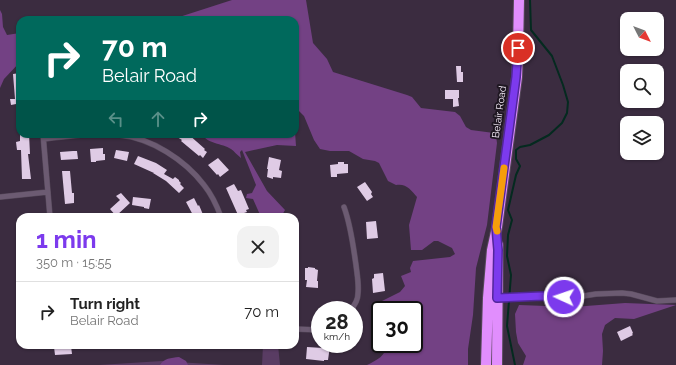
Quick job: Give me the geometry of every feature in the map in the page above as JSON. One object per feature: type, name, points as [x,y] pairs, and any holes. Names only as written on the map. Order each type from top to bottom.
[{"type":"highway","name":"Belair Road","points":[[497,365],[501,298],[492,250],[516,77],[519,0]]},
{"type":"highway","name":"Belair Road","points":[[486,365],[501,298]]},
{"type":"street","points":[[43,138],[50,213]]},
{"type":"street","points":[[137,138],[151,143],[171,155],[195,175],[204,184],[220,213]]},
{"type":"street","points":[[0,197],[48,192]]},
{"type":"street","points":[[344,207],[352,238],[358,282],[357,301]]},
{"type":"street","points":[[501,298],[542,296],[577,297],[608,293],[622,293],[657,301],[676,300]]},
{"type":"street","points":[[299,329],[311,330]]},
{"type":"shaded area","points":[[232,0],[306,0],[313,43],[327,59],[333,72],[412,97],[421,108],[455,112],[460,116],[466,127],[471,130],[494,133],[496,136],[497,143],[487,225],[476,268],[473,315],[468,349],[468,365],[367,365],[384,353],[423,353],[423,301],[382,301],[400,292],[405,286],[401,276],[411,272],[410,268],[413,261],[450,257],[455,254],[452,248],[438,241],[434,241],[422,250],[411,250],[409,225],[417,197],[405,186],[396,185],[388,181],[379,163],[363,159],[349,151],[330,151],[320,149],[314,140],[304,116],[299,111],[299,16],[182,16]]},
{"type":"shaded area","points":[[0,10],[2,14],[3,27],[7,35],[16,34],[16,66],[4,79],[0,88]]},
{"type":"shaded area","points":[[205,138],[295,138],[296,146],[277,145],[245,152],[267,191],[285,210],[283,213],[259,213],[253,199],[246,198],[247,194],[252,193],[256,185],[242,150],[240,152],[241,158],[231,149]]},
{"type":"shaded area","points":[[625,303],[676,305],[634,319],[615,318],[605,325],[602,334],[602,365],[523,365],[526,356],[518,343],[516,332],[515,314],[519,305],[573,307]]},
{"type":"shaded area","points":[[263,349],[278,349],[280,365],[262,365]]},
{"type":"shaded area","points":[[179,357],[186,361],[188,365],[160,365],[166,360]]},
{"type":"shaded area","points":[[162,361],[224,365],[99,365]]},
{"type":"building","points":[[456,66],[461,66],[461,72],[463,72],[463,82],[457,82]]},
{"type":"building","points":[[13,74],[16,74],[16,104],[11,105],[10,99],[15,99]]},
{"type":"building","points":[[445,90],[459,90],[459,106],[453,107],[453,99],[445,99]]},
{"type":"building","points":[[20,138],[29,138],[30,154],[28,154],[31,179],[22,179],[21,150],[17,150],[16,142],[20,141]]},
{"type":"building","points":[[179,138],[193,138],[207,152],[203,158],[181,141],[182,140]]},
{"type":"building","points":[[103,148],[105,160],[91,162],[90,149]]},
{"type":"building","points":[[116,150],[129,152],[127,161],[114,158]]},
{"type":"building","points":[[77,151],[78,159],[61,160],[60,152]]},
{"type":"building","points":[[138,156],[156,163],[167,170],[164,174],[173,179],[175,177],[184,188],[179,193],[166,181],[154,173],[134,164]]},
{"type":"building","points":[[269,157],[281,160],[279,170],[282,171],[281,178],[273,177],[273,179],[267,177]]},
{"type":"building","points":[[218,158],[229,170],[220,177],[208,165]]},
{"type":"building","points":[[338,162],[348,164],[348,173],[337,174],[337,177],[331,177],[330,165],[338,164]]},
{"type":"building","points":[[62,171],[70,171],[72,193],[74,193],[74,203],[65,204]]},
{"type":"building","points":[[365,182],[372,192],[371,194],[373,197],[367,201],[357,187]]},
{"type":"building","points":[[234,184],[238,191],[241,190],[249,209],[246,210],[247,212],[237,213],[226,188]]},
{"type":"building","points":[[121,193],[130,203],[119,213],[113,213],[110,209],[120,200],[116,196]]},
{"type":"building","points":[[133,197],[151,199],[149,209],[132,205]]},
{"type":"building","points":[[194,198],[202,213],[192,213],[186,202]]},
{"type":"building","points":[[376,221],[378,238],[367,239],[366,222]]},
{"type":"building","points":[[308,267],[318,270],[318,288],[306,287],[307,280],[305,280],[305,268]]},
{"type":"building","points":[[383,273],[385,291],[373,293],[372,279],[374,278],[374,274]]},
{"type":"building","points":[[630,326],[633,335],[621,341],[617,332]]},
{"type":"building","points":[[307,347],[311,347],[311,353],[329,353],[328,360],[306,359]]},
{"type":"building","points":[[54,349],[71,349],[72,354],[55,355]]},
{"type":"waterway","points":[[515,365],[507,326],[511,275],[507,256],[508,235],[512,220],[508,210],[516,175],[520,166],[516,159],[516,150],[520,147],[530,145],[549,135],[562,123],[567,113],[568,102],[552,56],[531,30],[530,0]]},
{"type":"slow traffic","points":[[497,231],[496,227],[504,168]]},
{"type":"route","points":[[518,48],[516,77],[496,227],[498,250],[497,298],[542,296],[564,297]]}]
